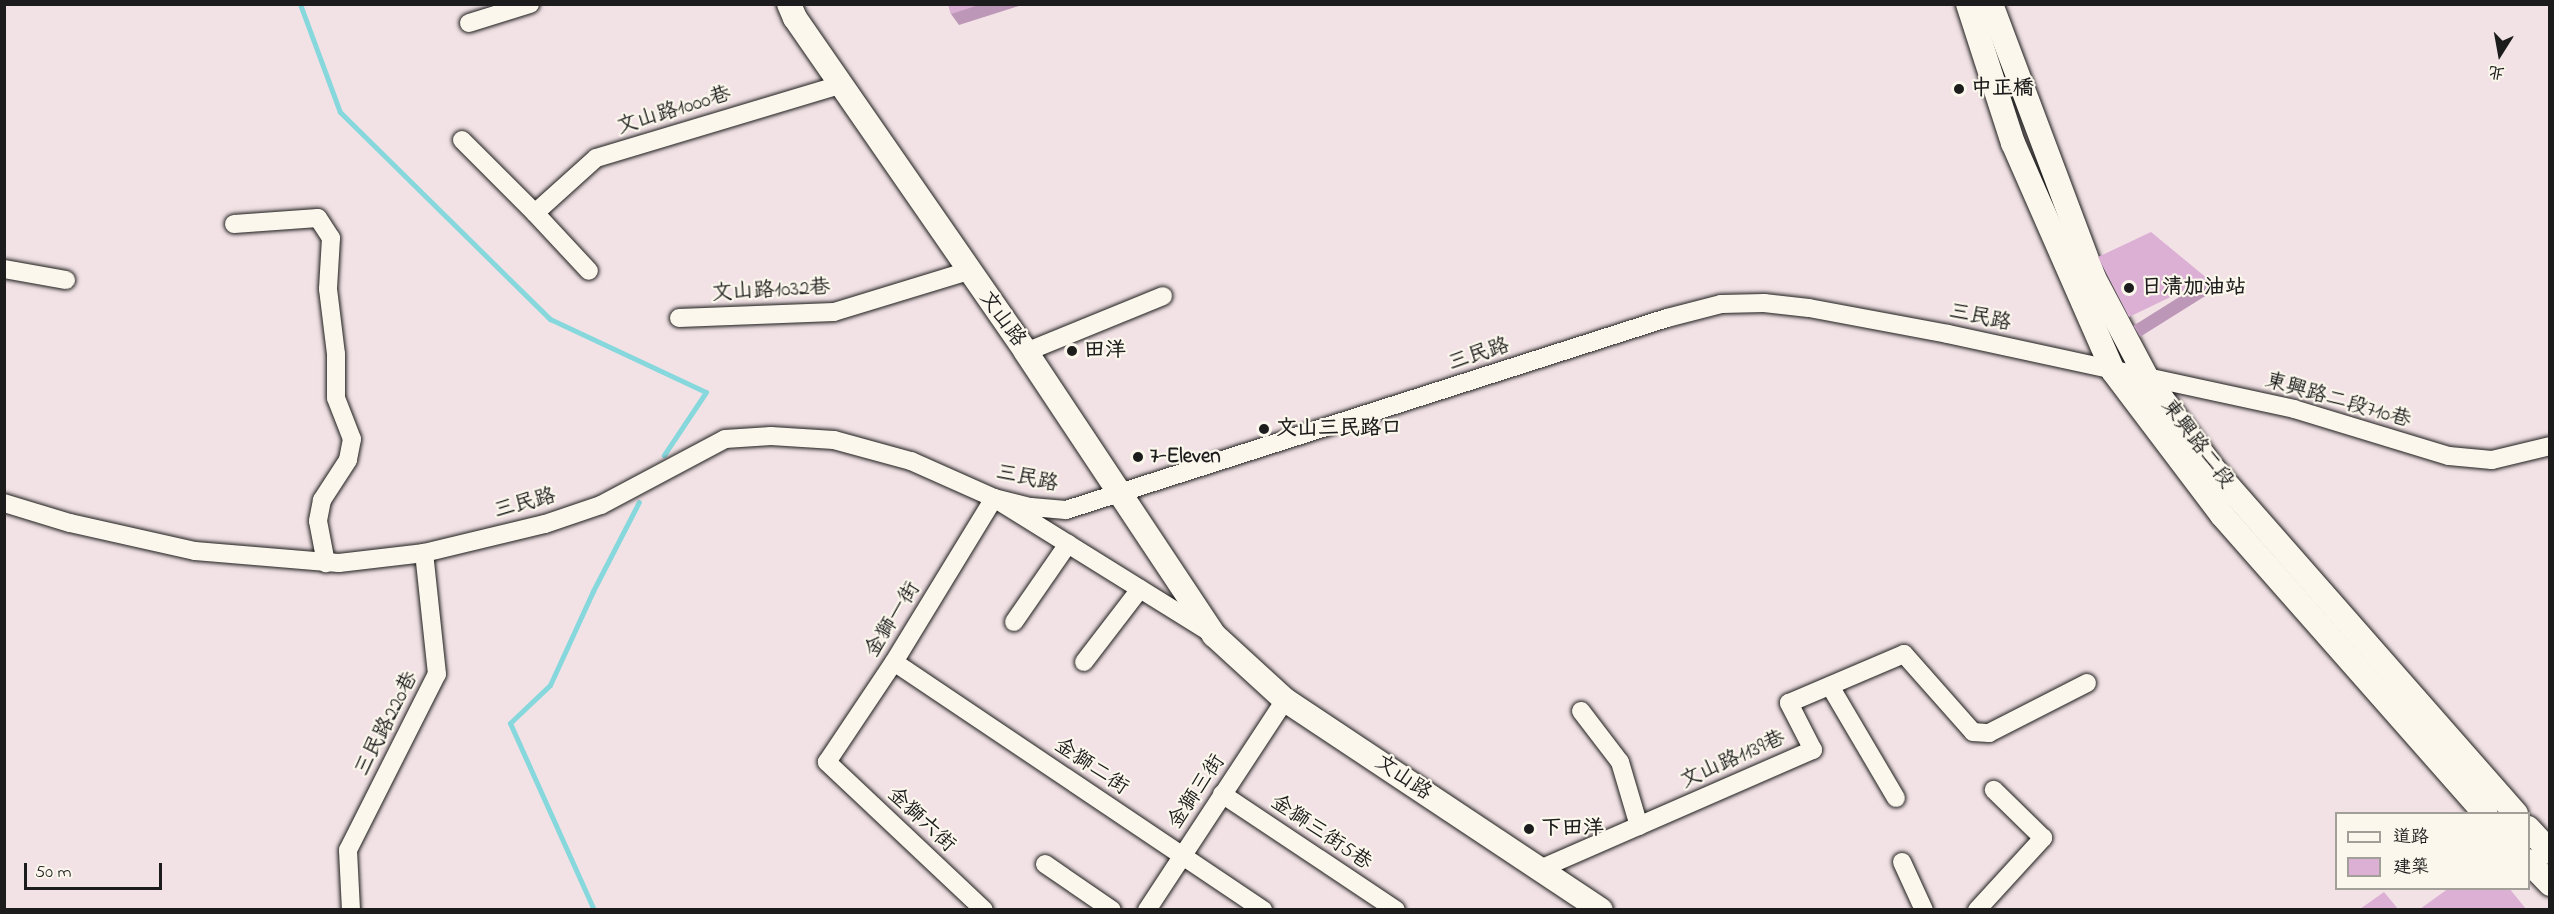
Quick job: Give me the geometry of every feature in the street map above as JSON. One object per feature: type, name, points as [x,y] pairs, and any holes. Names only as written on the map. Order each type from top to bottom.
[{"type":"main road","name":"文山路","points":[[789,4],[795,18],[1026,352],[1118,495],[1214,635],[1285,700],[1540,869],[1591,907]]},
{"type":"main road","name":"東興路二段","points":[[1968,4],[2013,143],[2113,371],[2222,515],[2485,812]]},
{"type":"main road","name":"東興路二段","points":[[1990,4],[2094,278],[2147,378],[2223,480],[2515,812]]},
{"type":"main road","points":[[2530,829],[2550,852]]},
{"type":"main road","points":[[2530,862],[2550,884]]},
{"type":"street","points":[[469,23],[530,4]]},
{"type":"street","name":"文山路1000巷","points":[[535,213],[596,158],[842,84]]},
{"type":"street","points":[[462,140],[589,271]]},
{"type":"street","points":[[234,224],[318,218],[331,238],[328,290],[336,354],[336,398],[352,439],[348,460],[322,500],[318,522],[326,563]]},
{"type":"street","points":[[4,269],[66,280]]},
{"type":"street","name":"文山路1032巷","points":[[679,318],[834,312],[968,271]]},
{"type":"street","points":[[1026,352],[1163,296]]},
{"type":"street","name":"三民路","points":[[4,503],[69,524],[195,551],[326,563],[424,553],[545,524],[601,505],[725,439],[771,436],[834,440],[911,461],[994,498],[1031,507],[1066,510],[1666,318],[1721,304],[1764,303],[1809,308],[1948,334],[2113,371]]},
{"type":"street","name":"東興路二段710巷","points":[[2113,371],[2294,409],[2449,456],[2493,460],[2550,446]]},
{"type":"street","name":"文山路","points":[[994,498],[1214,635]]},
{"type":"street","name":"金獅一街","points":[[827,762],[894,662],[994,498]]},
{"type":"street","points":[[1014,622],[1068,544]]},
{"type":"street","name":"三民路220巷","points":[[351,909],[348,850],[437,674],[424,553]]},
{"type":"street","points":[[1084,662],[1140,589]]},
{"type":"street","name":"文山路1139巷","points":[[1540,869],[1813,750],[1789,703],[1904,654],[1973,732],[1989,733],[2087,683]]},
{"type":"street","name":"金獅二街","points":[[894,662],[1263,909]]},
{"type":"street","points":[[1830,686],[1896,798]]},
{"type":"street","name":"金獅三街","points":[[1147,909],[1181,854],[1285,700]]},
{"type":"street","points":[[1581,711],[1620,762],[1639,826]]},
{"type":"street","name":"金獅六街","points":[[827,762],[984,909]]},
{"type":"street","points":[[1977,909],[2043,838],[1994,790]]},
{"type":"street","name":"金獅三街5巷","points":[[1222,794],[1396,909]]},
{"type":"street","points":[[1902,861],[1923,909]]},
{"type":"street","points":[[1045,864],[1112,909]]},
{"type":"building","points":[[948,4],[982,4],[951,14]]},
{"type":"building","name":"日清加油站","points":[[2151,232],[2208,279],[2129,317],[2098,257]]},
{"type":"building","points":[[2446,890],[2511,890],[2526,909],[2420,909]]},
{"type":"building","points":[[2384,892],[2398,909],[2360,909]]},
{"type":"waterway","points":[[300,4],[340,112],[550,319],[706,392],[664,455]]},
{"type":"waterway","points":[[594,910],[510,723],[550,685],[593,591],[639,502]]},
{"type":"place","name":"中正橋","points":[[1959,89]]},
{"type":"place","name":"日清加油站","points":[[2129,288]]},
{"type":"place","name":"田洋","points":[[1072,351]]},
{"type":"place","name":"文山三民路口","points":[[1264,429]]},
{"type":"place","name":"7-Eleven","points":[[1138,457]]},
{"type":"place","name":"下田洋","points":[[1529,829]]}]
